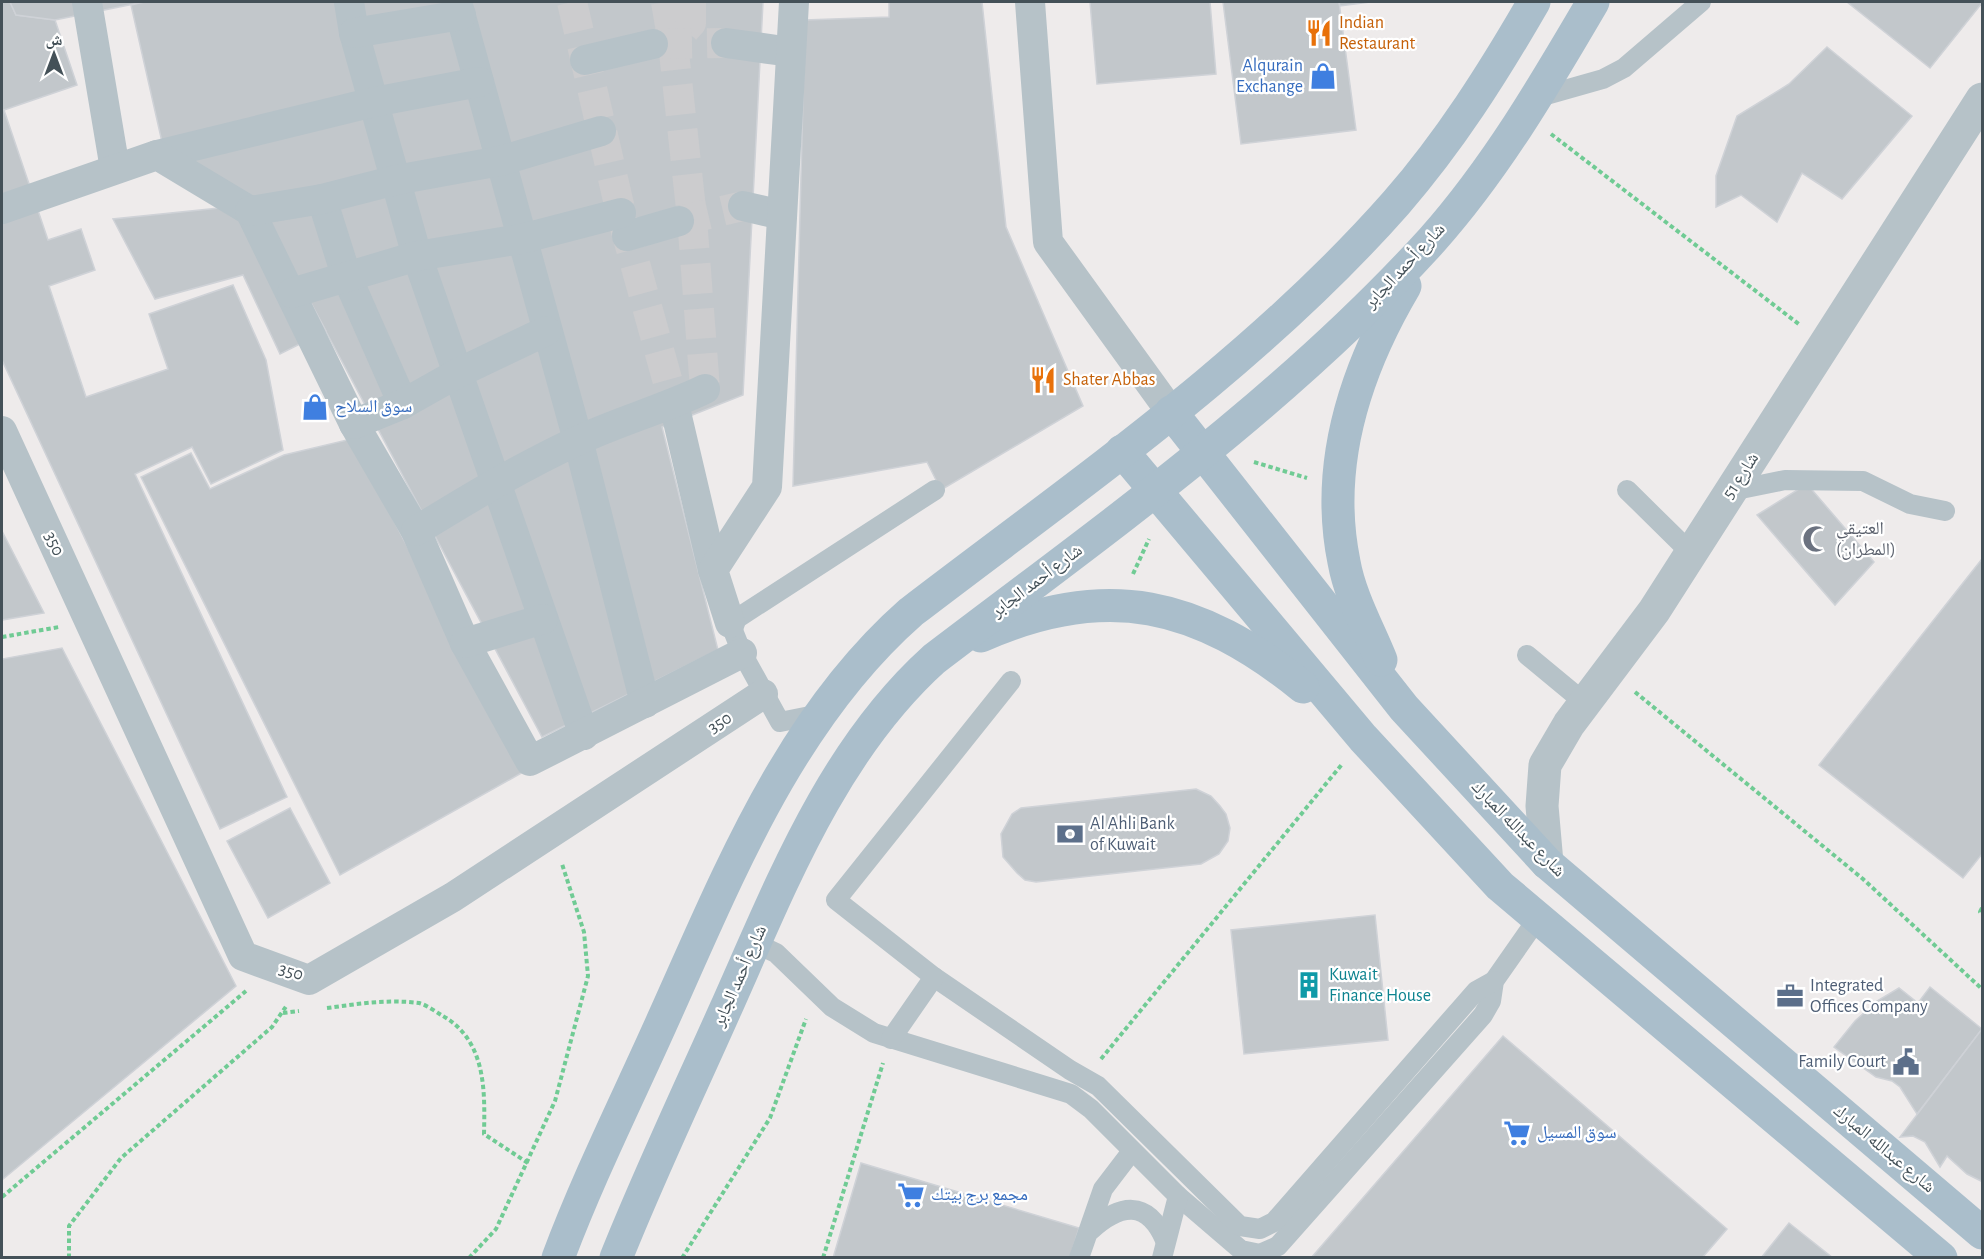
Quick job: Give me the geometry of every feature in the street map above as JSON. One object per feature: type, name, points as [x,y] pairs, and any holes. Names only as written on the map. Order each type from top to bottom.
[{"type":"main road","points":[[547,1257],[563,1245],[745,842],[775,784],[820,714],[879,641],[911,612],[1171,412],[1259,339],[1328,274],[1397,202],[1479,94],[1534,2]]},
{"type":"main road","name":"شارع أحمد الجابر","points":[[616,1257],[787,869],[839,775],[886,710],[909,682],[934,659],[1203,453],[1361,314],[1433,239],[1474,187],[1531,106],[1593,2]]},
{"type":"main road","points":[[1404,708],[1358,606],[1346,572],[1338,515],[1340,462],[1349,410],[1366,360],[1388,315],[1433,239]]},
{"type":"main road","name":"شارع عبدالله المبارك","points":[[1171,412],[1404,708],[1547,863],[1983,1233]]},
{"type":"main road","points":[[1122,451],[1360,734],[1500,885],[1941,1257]]},
{"type":"main road","points":[[934,659],[990,632],[1041,615],[1086,606],[1141,606],[1186,616],[1231,637],[1285,673],[1360,734]]},
{"type":"street","points":[[87,2],[115,169]]},
{"type":"street","points":[[349,2],[354,33],[417,256],[584,735]]},
{"type":"street","points":[[714,570],[767,487],[794,2]]},
{"type":"street","points":[[1030,2],[1048,242],[1171,412]]},
{"type":"street","points":[[354,33],[459,8],[546,331],[578,440],[645,704]]},
{"type":"street","points":[[726,42],[791,52]]},
{"type":"street","points":[[585,60],[653,44]]},
{"type":"street","points":[[2,209],[157,155],[374,102],[479,82]]},
{"type":"street","name":"شارع 51","points":[[1547,863],[1542,806],[1545,765],[1569,724],[1654,610],[1983,99]]},
{"type":"street","points":[[250,212],[322,199],[396,180],[500,161],[602,130]]},
{"type":"street","points":[[157,155],[250,212],[292,293],[354,424],[416,531],[465,643],[530,761],[742,653]]},
{"type":"street","points":[[322,199],[346,275],[403,404]]},
{"type":"street","points":[[743,206],[782,215]]},
{"type":"street","points":[[292,293],[346,275],[417,256],[624,225],[680,221]]},
{"type":"street","points":[[354,424],[403,404],[458,373],[546,331]]},
{"type":"street","points":[[416,531],[496,483],[578,440],[674,404],[705,389]]},
{"type":"street","points":[[674,404],[714,570],[730,622]]},
{"type":"street","name":"350","points":[[2,431],[243,956],[274,968],[309,980],[453,897],[763,694]]},
{"type":"street","points":[[465,643],[543,619]]},
{"type":"lane","points":[[1531,106],[1603,79],[1624,68],[1701,2]]},
{"type":"lane","points":[[1731,491],[1785,480],[1863,481],[1910,504],[1945,511]]},
{"type":"lane","points":[[820,714],[780,722],[742,653],[730,622],[935,490]]},
{"type":"lane","points":[[1627,490],[1691,553]]},
{"type":"lane","points":[[1527,655],[1585,703]]},
{"type":"lane","points":[[1011,681],[836,900],[934,977],[1110,1096],[1240,1226],[1253,1230],[1274,1222],[1469,999],[1484,985],[1494,981]]},
{"type":"lane","points":[[755,943],[776,953],[816,993],[849,1019],[891,1039],[1071,1094],[1091,1109],[1178,1196],[1241,1250],[1260,1254],[1278,1246],[1484,1015],[1491,1001],[1494,981],[1538,918]]},
{"type":"lane","points":[[891,1039],[934,977]]},
{"type":"lane","points":[[1071,1094],[1085,1078]]},
{"type":"lane","points":[[1079,1257],[1091,1230],[1103,1190],[1132,1151]]},
{"type":"lane","points":[[1163,1182],[1231,1217]]},
{"type":"lane","points":[[1163,1249],[1178,1196]]},
{"type":"lane","points":[[1091,1230],[1114,1212],[1125,1209],[1151,1217],[1158,1224],[1163,1249]]},
{"type":"path","points":[[1531,106],[1825,343]]},
{"type":"path","points":[[2,637],[90,622]]},
{"type":"path","points":[[1609,670],[1863,879],[1983,989]]},
{"type":"path","points":[[1085,1078],[1360,734]]},
{"type":"path","points":[[469,1257],[496,1229],[555,1101],[588,976],[584,932],[551,833]]},
{"type":"path","points":[[1983,908],[1980,912],[1983,914]]},
{"type":"path","points":[[2,1197],[274,968],[287,1006],[272,1027],[121,1158],[69,1226],[69,1257]]},
{"type":"path","points":[[682,1257],[770,1118],[816,993]]},
{"type":"path","points":[[315,1009],[381,1001],[421,1004],[457,1024],[478,1056],[485,1091],[484,1134],[528,1163]]},
{"type":"path","points":[[282,1013],[304,1010]]},
{"type":"path","points":[[824,1257],[891,1039]]},
{"type":"building","points":[[2,2],[10,2],[16,15],[55,20],[77,85],[4,110],[48,240],[81,229],[95,270],[49,286],[86,397],[168,369],[149,314],[233,285],[266,360],[283,450],[211,484],[192,447],[135,474],[287,797],[220,829],[2,360]]},
{"type":"building","points":[[10,2],[144,2],[55,20],[16,15]]},
{"type":"building","points":[[144,2],[763,2],[743,395],[662,427],[718,650],[542,737],[258,204],[162,142],[131,5]]},
{"type":"building","points":[[889,2],[982,2],[1006,227],[1083,406],[941,490],[927,462],[793,486],[805,20],[889,17]]},
{"type":"building","points":[[1090,2],[1210,2],[1216,74],[1097,84]]},
{"type":"building","points":[[1223,2],[1339,2],[1356,130],[1241,144]]},
{"type":"building","points":[[1339,2],[1370,2],[1340,6]]},
{"type":"building","points":[[1847,2],[1982,2],[1982,3],[1930,68]]},
{"type":"building","points":[[1827,47],[1912,116],[1842,199],[1802,173],[1777,222],[1741,195],[1716,207],[1716,176],[1737,116],[1789,84]]},
{"type":"building","points":[[258,204],[326,331],[280,354],[243,275],[155,299],[113,219]]},
{"type":"building","points":[[351,439],[525,771],[340,875],[141,477],[191,453],[210,489],[284,455]]},
{"type":"building","name":"العتيقي (المطران)","points":[[1807,484],[1874,562],[1835,605],[1757,515]]},
{"type":"building","points":[[2,531],[44,613],[2,620]]},
{"type":"building","points":[[1982,559],[1982,854],[1963,878],[1819,765]]},
{"type":"building","points":[[62,648],[236,986],[2,1180],[2,659]]},
{"type":"building","points":[[1196,789],[1211,796],[1220,806],[1226,814],[1230,828],[1228,841],[1219,854],[1201,864],[1036,882],[1025,880],[1003,857],[1001,834],[1012,814],[1021,808]]},
{"type":"building","points":[[290,808],[330,883],[268,918],[227,841]]},
{"type":"building","name":"Kuwait Finance House","points":[[1375,915],[1388,1040],[1244,1054],[1231,930]]},
{"type":"building","name":"Family Court","points":[[1930,987],[1982,1029],[1917,1114],[1900,1087],[1892,1081],[1876,1077],[1834,1047],[1855,1021],[1877,1001],[1899,988],[1918,1003]]},
{"type":"building","points":[[1982,1029],[1981,1181],[1967,1174],[1947,1156],[1940,1167],[1925,1142],[1913,1136],[1900,1137]]},
{"type":"building","name":"سوق المسيل","points":[[1503,1036],[1727,1229],[1702,1258],[1311,1258]]},
{"type":"building","name":"مجمع برج بيتك","points":[[861,1163],[1079,1228],[1070,1258],[833,1258]]},
{"type":"building","points":[[1789,1223],[1833,1258],[1761,1258]]},
{"type":"tunnel","points":[[572,2],[621,213],[674,404]]},
{"type":"tunnel","points":[[666,2],[673,43]]},
{"type":"tunnel","points":[[691,2],[691,23],[673,43],[692,218],[705,389]]},
{"type":"tunnel","points":[[662,44],[726,43]]},
{"type":"tunnel","points":[[679,221],[743,206]]},
{"type":"place","name":"Indian Restaurant","points":[[1319,33]]},
{"type":"place","name":"Alqurain Exchange","points":[[1323,76]]},
{"type":"place","name":"Shater Abbas","points":[[1043,380]]},
{"type":"place","name":"سوق السلاح","points":[[315,407]]},
{"type":"place","name":"العتيقي (المطران)","points":[[1816,539]]},
{"type":"place","name":"Al Ahli Bank of Kuwait","points":[[1070,834]]},
{"type":"place","name":"Kuwait Finance House","points":[[1309,985]]},
{"type":"place","name":"Integrated Offices Company","points":[[1790,996]]},
{"type":"place","name":"Family Court","points":[[1906,1062]]},
{"type":"place","name":"سوق المسيل","points":[[1517,1133]]},
{"type":"place","name":"مجمع برج بيتك","points":[[911,1195]]}]
